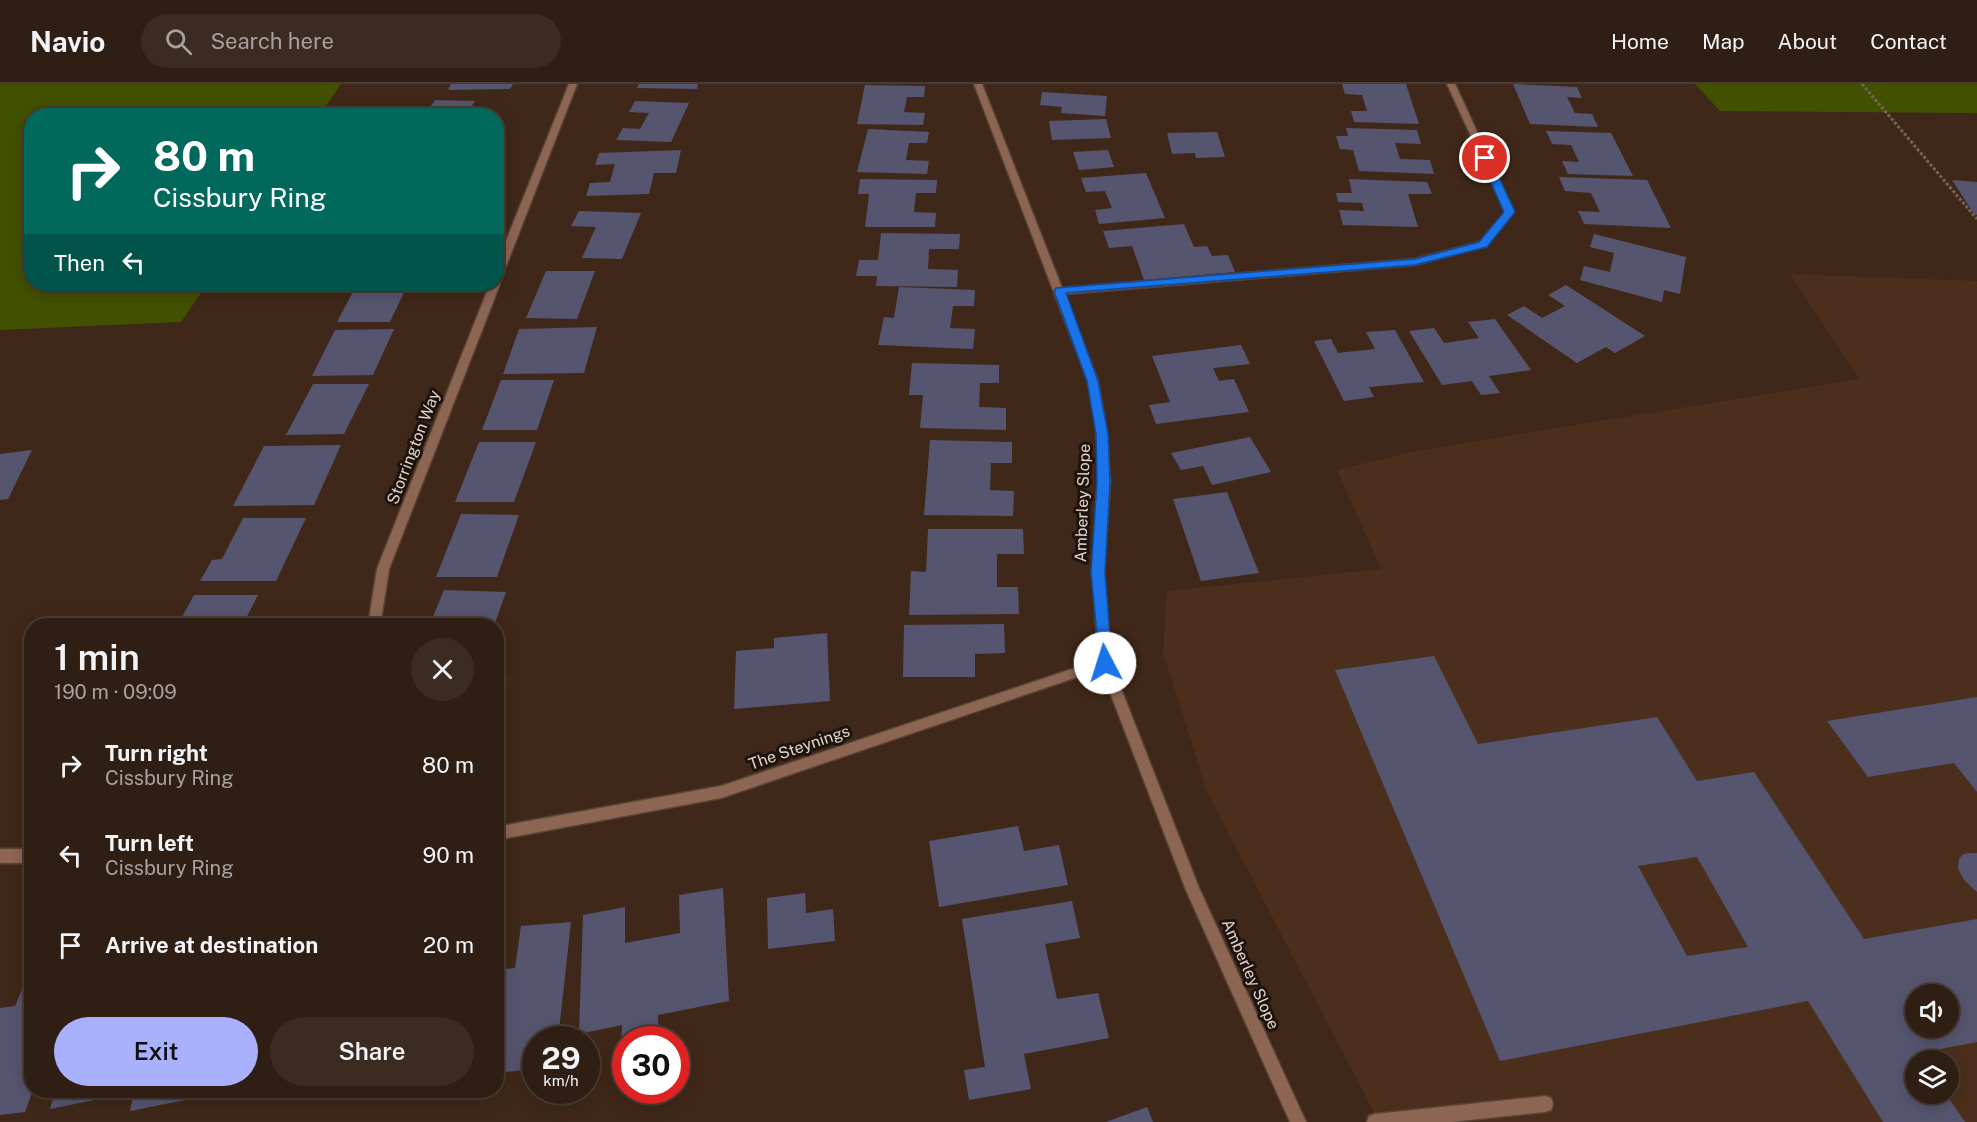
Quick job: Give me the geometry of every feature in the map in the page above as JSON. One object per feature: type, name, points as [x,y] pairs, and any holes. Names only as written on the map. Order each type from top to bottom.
[{"type":"street","points":[[504,259],[573,84]]},
{"type":"street","name":"Amberley Slope","points":[[978,84],[1017,179],[1042,252],[1060,291],[1093,381],[1102,434],[1104,482],[1098,572],[1105,663],[1193,890],[1298,1122]]},
{"type":"street","points":[[1060,291],[1415,262],[1483,244],[1510,212],[1451,84]]},
{"type":"street","name":"Storrington Way","points":[[375,618],[382,568],[492,291]]},
{"type":"street","name":"The Steynings","points":[[504,833],[721,792],[1105,663]]},
{"type":"street","points":[[0,856],[24,856]]},
{"type":"street","points":[[1375,1122],[1545,1104]]},
{"type":"path","points":[[1862,84],[1977,219]]},
{"type":"shaded area","points":[[1790,274],[1977,281],[1977,1122],[1379,1122],[1207,792],[1163,652],[1167,591],[1381,569],[1337,470],[1416,451],[1859,379]]},
{"type":"green space","points":[[0,84],[341,84],[325,108],[24,108],[24,291],[202,291],[181,322],[0,330]]},
{"type":"green space","points":[[1695,84],[1977,84],[1977,113],[1720,111]]},
{"type":"building","points":[[451,84],[513,84],[510,89],[448,90]]},
{"type":"building","points":[[639,84],[698,84],[697,89],[637,88]]},
{"type":"building","points":[[1342,84],[1406,84],[1419,124],[1354,122],[1351,111],[1367,111],[1362,95],[1345,94]]},
{"type":"building","points":[[1513,84],[1577,87],[1582,98],[1567,97],[1575,113],[1592,114],[1598,127],[1530,124]]},
{"type":"building","points":[[865,85],[925,86],[924,97],[907,97],[904,112],[925,113],[923,125],[857,124]]},
{"type":"building","points":[[1042,92],[1107,96],[1105,116],[1061,113],[1062,107],[1040,105]]},
{"type":"building","points":[[435,100],[475,101],[470,108],[430,108]]},
{"type":"building","points":[[635,101],[689,103],[671,142],[616,140],[623,128],[640,129],[649,113],[629,112]]},
{"type":"building","points":[[1106,119],[1111,138],[1052,140],[1049,121]]},
{"type":"building","points":[[1346,128],[1417,130],[1421,144],[1395,143],[1400,159],[1430,160],[1434,174],[1359,171],[1353,150],[1340,149],[1336,136],[1348,136]]},
{"type":"building","points":[[868,129],[929,132],[927,143],[909,143],[906,160],[929,161],[927,174],[857,172]]},
{"type":"building","points":[[1546,131],[1611,133],[1633,176],[1568,174],[1562,161],[1579,162],[1571,145],[1552,144]]},
{"type":"building","points":[[1217,132],[1225,157],[1196,158],[1195,153],[1172,154],[1167,133]]},
{"type":"building","points":[[681,150],[676,173],[654,173],[649,194],[586,196],[590,183],[610,182],[615,164],[595,165],[599,153]]},
{"type":"building","points":[[1108,150],[1114,167],[1079,170],[1073,152]]},
{"type":"building","points":[[1146,173],[1165,218],[1099,224],[1095,210],[1112,208],[1105,191],[1086,192],[1081,178]]},
{"type":"building","points":[[1559,177],[1647,180],[1671,228],[1584,224],[1578,211],[1600,212],[1591,193],[1565,191]]},
{"type":"building","points":[[860,179],[937,180],[936,193],[916,193],[914,212],[936,213],[935,227],[865,227],[869,194],[858,194]]},
{"type":"building","points":[[1349,179],[1427,182],[1432,194],[1408,194],[1418,227],[1343,225],[1339,210],[1364,211],[1362,203],[1338,202],[1336,193],[1352,193]]},
{"type":"building","points":[[1952,180],[1977,182],[1977,215],[1974,214]]},
{"type":"building","points":[[579,211],[641,213],[622,259],[582,258],[596,227],[571,226]]},
{"type":"building","points":[[1184,224],[1194,247],[1207,246],[1212,256],[1228,255],[1235,272],[1144,280],[1132,246],[1109,248],[1103,231]]},
{"type":"building","points":[[881,233],[960,234],[959,249],[929,249],[928,269],[958,270],[957,287],[876,286],[877,276],[856,276],[859,260],[878,260]]},
{"type":"building","points":[[1594,234],[1686,257],[1680,294],[1664,290],[1662,302],[1580,280],[1584,266],[1610,272],[1614,253],[1590,247]]},
{"type":"building","points":[[546,271],[595,271],[577,319],[526,318]]},
{"type":"building","points":[[1566,285],[1645,336],[1615,353],[1606,347],[1577,363],[1507,315],[1524,306],[1542,318],[1565,306],[1548,295]]},
{"type":"building","points":[[899,287],[975,290],[974,306],[953,306],[950,328],[975,329],[973,349],[878,345],[884,317],[894,318]]},
{"type":"building","points":[[353,291],[405,291],[390,322],[337,322]]},
{"type":"building","points":[[1495,319],[1531,370],[1489,376],[1500,393],[1481,395],[1472,381],[1442,385],[1409,331],[1434,328],[1444,343],[1479,338],[1468,322]]},
{"type":"building","points":[[597,327],[584,373],[503,374],[519,329]]},
{"type":"building","points":[[394,329],[373,375],[312,376],[335,330]]},
{"type":"building","points":[[1395,330],[1424,382],[1369,387],[1374,397],[1344,401],[1314,341],[1331,339],[1338,353],[1375,349],[1366,332]]},
{"type":"building","points":[[1241,345],[1250,364],[1213,368],[1219,381],[1234,379],[1249,412],[1156,424],[1149,405],[1170,402],[1152,356]]},
{"type":"building","points":[[912,363],[999,365],[999,383],[980,383],[979,407],[1006,408],[1006,430],[920,428],[923,395],[909,395]]},
{"type":"building","points":[[501,380],[554,380],[537,430],[482,430]]},
{"type":"building","points":[[313,384],[369,384],[344,434],[286,435]]},
{"type":"building","points":[[1250,437],[1271,472],[1212,485],[1203,466],[1181,470],[1171,453]]},
{"type":"building","points":[[930,440],[1012,442],[1012,463],[991,463],[990,490],[1014,491],[1013,516],[924,515]]},
{"type":"building","points":[[479,442],[536,442],[514,502],[455,502]]},
{"type":"building","points":[[341,445],[314,505],[233,506],[264,446]]},
{"type":"building","points":[[32,450],[8,499],[0,500],[0,454]]},
{"type":"building","points":[[1227,492],[1259,573],[1201,581],[1173,499]]},
{"type":"building","points":[[461,514],[519,515],[497,577],[436,577]]},
{"type":"building","points":[[243,518],[306,518],[276,581],[200,581],[212,560],[222,559]]},
{"type":"building","points":[[928,529],[1023,529],[1024,554],[997,554],[997,587],[1018,587],[1019,614],[909,615],[911,571],[926,572]]},
{"type":"building","points":[[444,590],[506,592],[497,618],[432,618]]},
{"type":"building","points":[[194,595],[258,595],[246,618],[181,618]]},
{"type":"building","points":[[1004,624],[1005,653],[975,654],[975,677],[903,677],[904,625]]},
{"type":"building","points":[[827,633],[830,701],[734,709],[736,651],[774,648],[774,638]]},
{"type":"building","points":[[1434,656],[1478,744],[1657,717],[1697,781],[1754,772],[1864,939],[1977,919],[1977,1042],[1936,1050],[1905,1050],[1905,1104],[1953,1104],[1965,1122],[1883,1122],[1808,1001],[1500,1061],[1335,670]],"holes":[[[1697,857],[1748,947],[1687,956],[1638,866]]]},
{"type":"building","points":[[1977,697],[1977,792],[1954,763],[1868,777],[1827,721]]},
{"type":"building","points":[[1018,826],[1024,851],[1059,845],[1068,885],[939,907],[929,841]]},
{"type":"building","points":[[1977,853],[1977,892],[1965,881],[1958,869],[1959,859],[1963,854]]},
{"type":"building","points":[[723,888],[729,1001],[658,1015],[658,1026],[622,1025],[600,1030],[600,1026],[579,1026],[583,915],[625,907],[625,943],[680,933],[679,895]]},
{"type":"building","points":[[805,893],[806,913],[833,909],[835,941],[768,949],[767,898]]},
{"type":"building","points":[[1072,901],[1080,938],[1045,944],[1057,999],[1098,993],[1109,1038],[1024,1054],[1031,1089],[969,1100],[964,1070],[985,1067],[962,919]]},
{"type":"building","points":[[571,922],[560,1026],[522,1026],[522,1070],[504,1072],[504,969],[515,968],[521,926]]},
{"type":"building","points":[[24,985],[24,1098],[30,1098],[25,1112],[0,1115],[0,1008],[15,1006]]},
{"type":"building","points":[[53,1098],[104,1098],[50,1109]]},
{"type":"building","points":[[133,1098],[195,1098],[130,1111]]},
{"type":"building","points":[[1147,1107],[1153,1122],[1106,1122]]},
{"type":"route","points":[[1105,663],[1098,572],[1104,482],[1102,434],[1093,381],[1060,291],[1415,262],[1483,244],[1510,212],[1485,158]]}]
